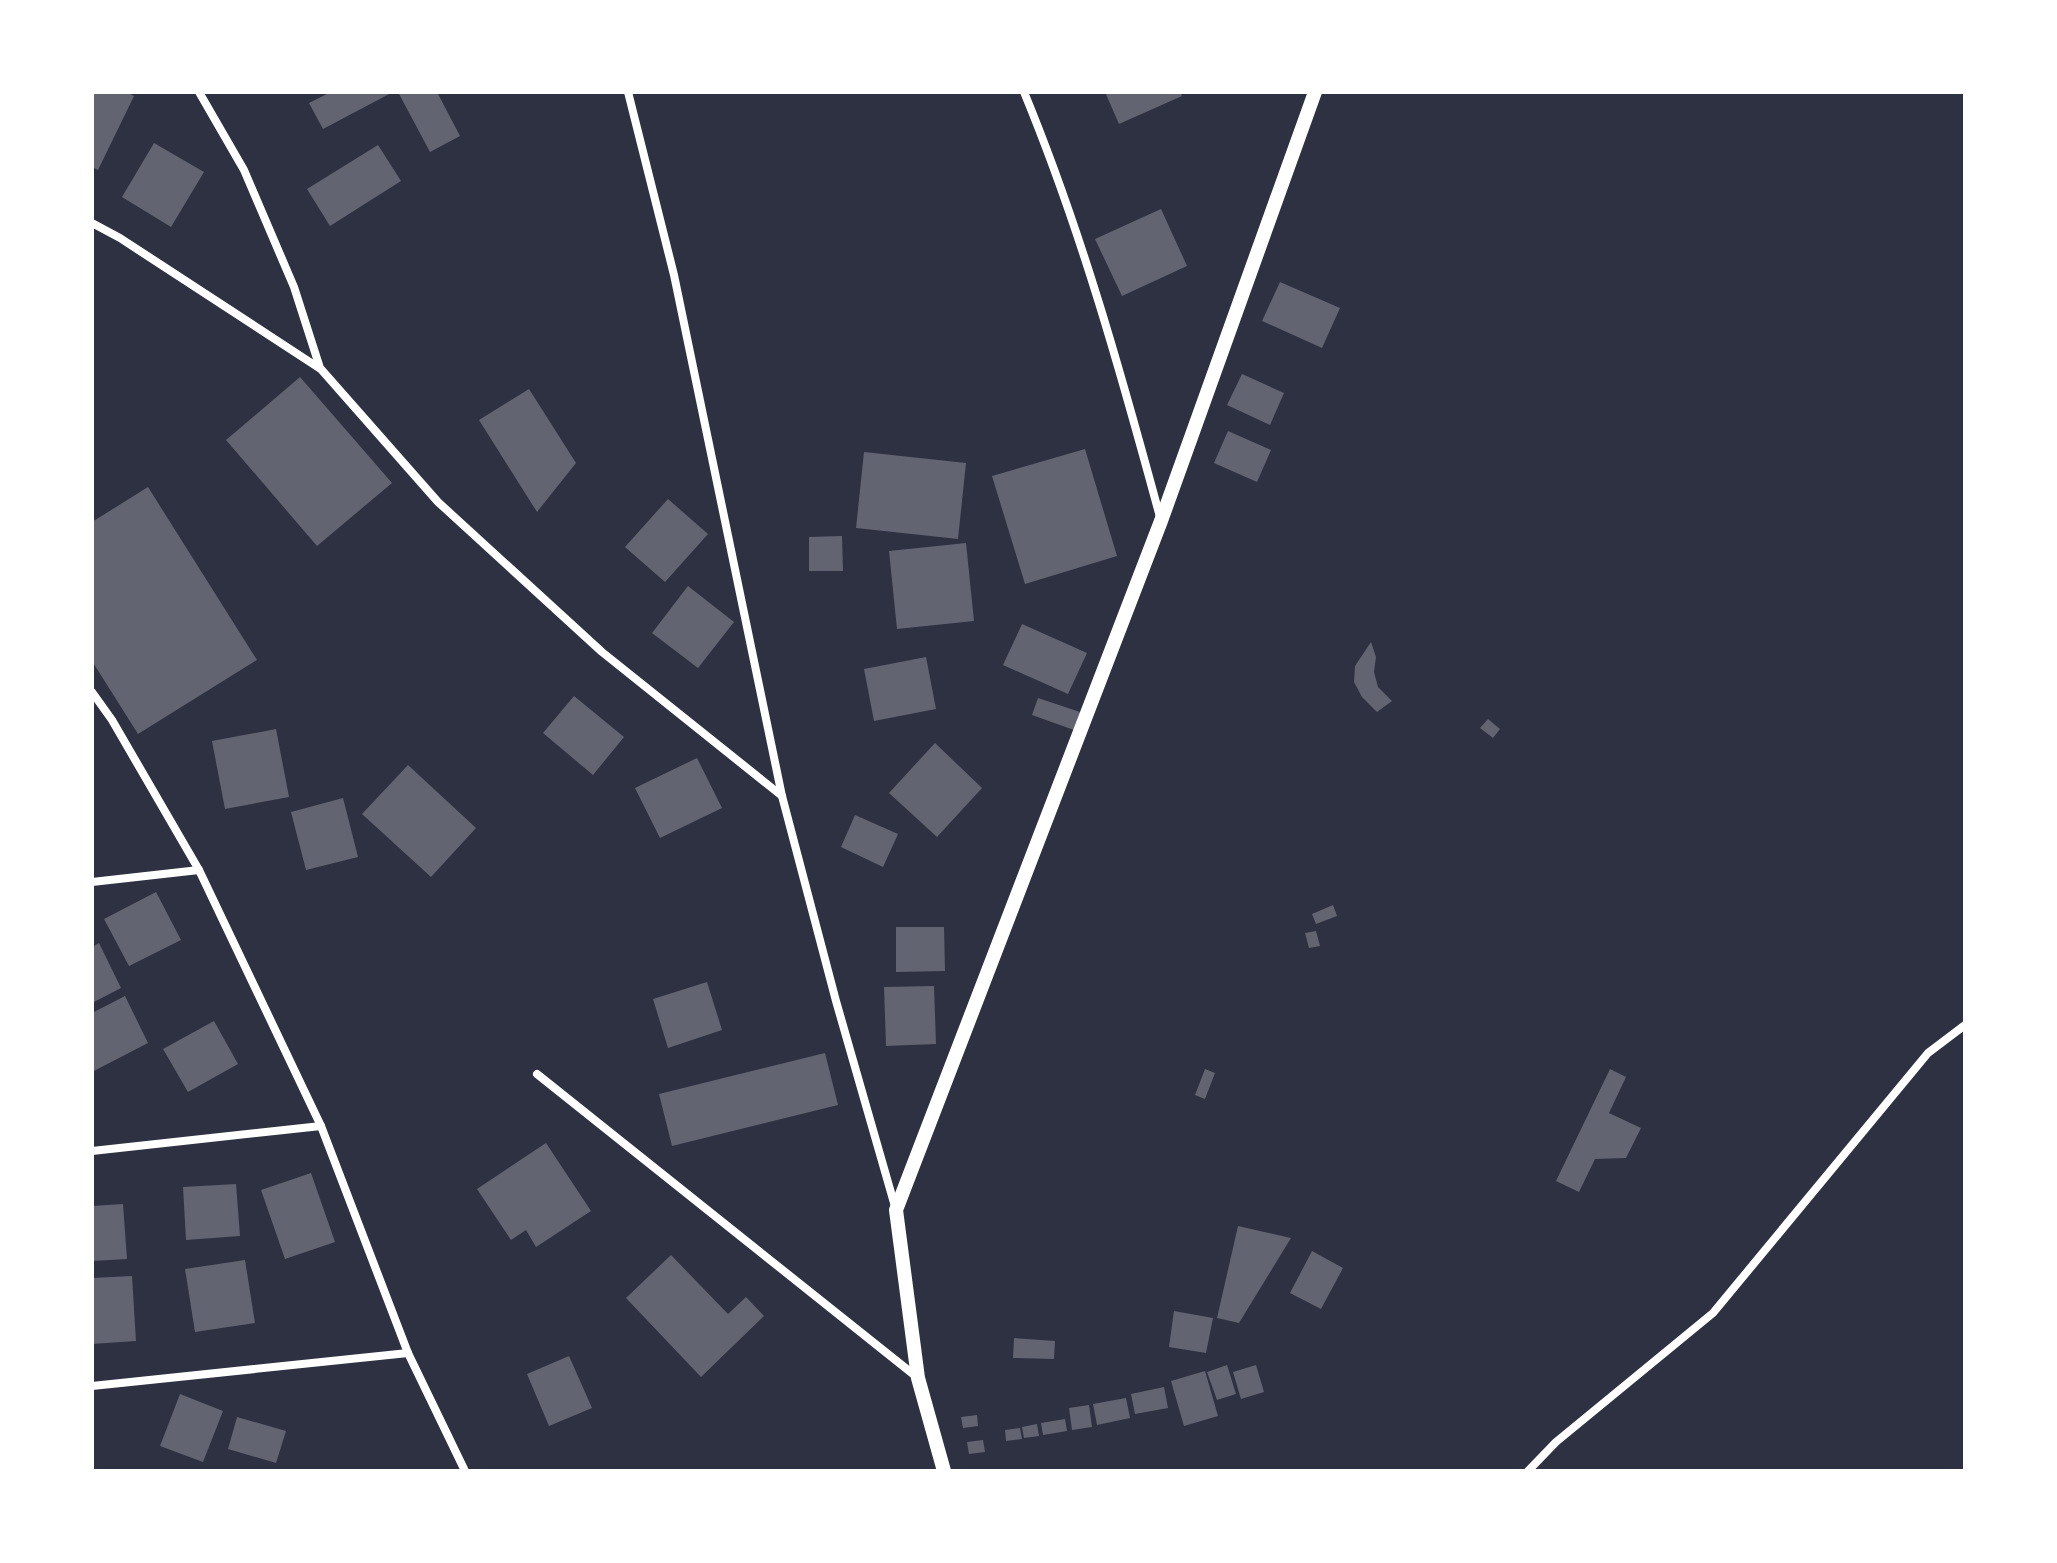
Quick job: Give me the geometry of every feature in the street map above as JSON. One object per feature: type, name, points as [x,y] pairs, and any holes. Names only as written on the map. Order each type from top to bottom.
[{"type":"street","points":[[199,92],[244,170],[294,287],[320,368]]},
{"type":"street","points":[[628,92],[677,289],[782,796],[896,1210],[918,1378],[944,1471]]},
{"type":"street","points":[[1024,92],[1048,151],[1114,345],[1161,521]]},
{"type":"street","points":[[896,1210],[1161,521],[1315,92]]},
{"type":"street","points":[[92,223],[320,368],[438,502],[602,652],[782,796]]},
{"type":"street","points":[[92,692],[112,720],[199,870],[321,1126],[408,1353],[465,1471]]},
{"type":"street","points":[[92,882],[199,870]]},
{"type":"street","points":[[1528,1471],[1556,1442],[1713,1313],[1928,1053],[1965,1025]]},
{"type":"street","points":[[537,1074],[918,1378]]},
{"type":"street","points":[[92,1151],[321,1126]]},
{"type":"street","points":[[92,1386],[408,1353]]},
{"type":"building","points":[[92,92],[126,92],[134,96],[98,170],[92,167]]},
{"type":"building","points":[[331,92],[393,92],[323,129],[309,103]]},
{"type":"building","points":[[398,92],[437,92],[460,136],[430,152]]},
{"type":"building","points":[[1105,92],[1180,92],[1182,96],[1119,124]]},
{"type":"building","points":[[154,143],[204,172],[171,227],[122,197]]},
{"type":"building","points":[[378,145],[401,181],[330,226],[307,189]]},
{"type":"building","points":[[1161,209],[1187,266],[1122,296],[1095,239]]},
{"type":"building","points":[[1280,282],[1340,308],[1322,348],[1262,321]]},
{"type":"building","points":[[1242,374],[1284,393],[1270,425],[1227,405]]},
{"type":"building","points":[[300,377],[392,483],[317,546],[226,440]]},
{"type":"building","points":[[529,389],[576,463],[537,512],[479,420]]},
{"type":"building","points":[[1228,431],[1271,450],[1257,482],[1214,463]]},
{"type":"building","points":[[1085,449],[1117,556],[1025,584],[992,476]]},
{"type":"building","points":[[864,452],[966,463],[958,539],[856,528]]},
{"type":"building","points":[[148,487],[257,660],[138,734],[92,661],[92,522]]},
{"type":"building","points":[[668,499],[708,534],[665,582],[625,547]]},
{"type":"building","points":[[842,536],[843,571],[809,571],[809,537]]},
{"type":"building","points":[[966,543],[974,621],[897,629],[889,551]]},
{"type":"building","points":[[688,586],[734,622],[698,668],[652,633]]},
{"type":"building","points":[[1022,624],[1087,653],[1068,694],[1003,665]]},
{"type":"building","points":[[1371,642],[1376,657],[1374,672],[1378,687],[1392,701],[1377,712],[1362,697],[1354,682],[1355,666]]},
{"type":"building","points":[[926,657],[936,709],[874,721],[864,669]]},
{"type":"building","points":[[574,696],[624,737],[593,775],[543,733]]},
{"type":"building","points":[[1038,698],[1080,712],[1074,730],[1032,715]]},
{"type":"building","points":[[1488,719],[1500,729],[1493,738],[1480,728]]},
{"type":"building","points":[[276,729],[289,797],[225,809],[212,741]]},
{"type":"building","points":[[935,743],[982,788],[937,837],[889,793]]},
{"type":"building","points":[[697,758],[722,808],[660,838],[635,788]]},
{"type":"building","points":[[408,765],[476,828],[431,877],[362,814]]},
{"type":"building","points":[[343,798],[358,857],[306,870],[291,812]]},
{"type":"building","points":[[855,815],[898,834],[883,867],[841,847]]},
{"type":"building","points":[[156,892],[181,940],[129,966],[104,919]]},
{"type":"building","points":[[1333,905],[1337,916],[1316,924],[1312,914]]},
{"type":"building","points":[[896,927],[944,927],[945,971],[896,972]]},
{"type":"building","points":[[1316,931],[1320,946],[1309,948],[1305,933]]},
{"type":"building","points":[[99,943],[121,988],[92,1003],[92,947]]},
{"type":"building","points":[[707,982],[722,1030],[668,1048],[653,999]]},
{"type":"building","points":[[934,986],[936,1044],[886,1046],[884,987]]},
{"type":"building","points":[[125,996],[148,1043],[92,1072],[92,1013]]},
{"type":"building","points":[[214,1021],[238,1064],[188,1092],[163,1049]]},
{"type":"building","points":[[825,1053],[838,1105],[672,1146],[659,1094]]},
{"type":"building","points":[[1205,1069],[1215,1073],[1205,1099],[1195,1095]]},
{"type":"building","points":[[1610,1069],[1626,1077],[1609,1113],[1641,1128],[1626,1158],[1595,1159],[1579,1192],[1556,1181]]},
{"type":"building","points":[[546,1143],[591,1211],[536,1247],[526,1230],[511,1240],[477,1189]]},
{"type":"building","points":[[311,1173],[335,1242],[285,1259],[261,1190]]},
{"type":"building","points":[[236,1184],[240,1236],[186,1240],[183,1187]]},
{"type":"building","points":[[123,1204],[127,1259],[92,1261],[92,1206]]},
{"type":"building","points":[[1238,1226],[1291,1238],[1239,1323],[1217,1318]]},
{"type":"building","points":[[1312,1251],[1343,1268],[1321,1309],[1290,1293]]},
{"type":"building","points":[[671,1255],[728,1314],[746,1297],[764,1316],[701,1377],[626,1298]]},
{"type":"building","points":[[245,1260],[255,1323],[195,1332],[185,1269]]},
{"type":"building","points":[[132,1276],[136,1341],[92,1344],[92,1278]]},
{"type":"building","points":[[1174,1311],[1213,1318],[1206,1353],[1169,1347]]},
{"type":"building","points":[[1014,1338],[1055,1341],[1054,1359],[1013,1358]]},
{"type":"building","points":[[569,1356],[592,1408],[549,1426],[527,1374]]},
{"type":"building","points":[[1227,1365],[1236,1394],[1217,1400],[1207,1372]]},
{"type":"building","points":[[1256,1365],[1264,1392],[1241,1399],[1233,1372]]},
{"type":"building","points":[[1205,1371],[1218,1416],[1184,1426],[1171,1381]]},
{"type":"building","points":[[1164,1387],[1168,1408],[1135,1414],[1131,1394]]},
{"type":"building","points":[[180,1394],[223,1411],[203,1462],[160,1446]]},
{"type":"building","points":[[1126,1398],[1130,1418],[1097,1425],[1093,1404]]},
{"type":"building","points":[[1089,1405],[1092,1427],[1072,1430],[1069,1408]]},
{"type":"building","points":[[977,1415],[978,1426],[963,1428],[961,1417]]},
{"type":"building","points":[[237,1417],[286,1431],[276,1463],[228,1449]]},
{"type":"building","points":[[1065,1419],[1067,1431],[1043,1435],[1041,1423]]},
{"type":"building","points":[[1037,1424],[1039,1436],[1024,1438],[1022,1427]]},
{"type":"building","points":[[1020,1428],[1022,1439],[1006,1441],[1005,1430]]},
{"type":"building","points":[[983,1440],[985,1452],[969,1454],[967,1442]]}]
